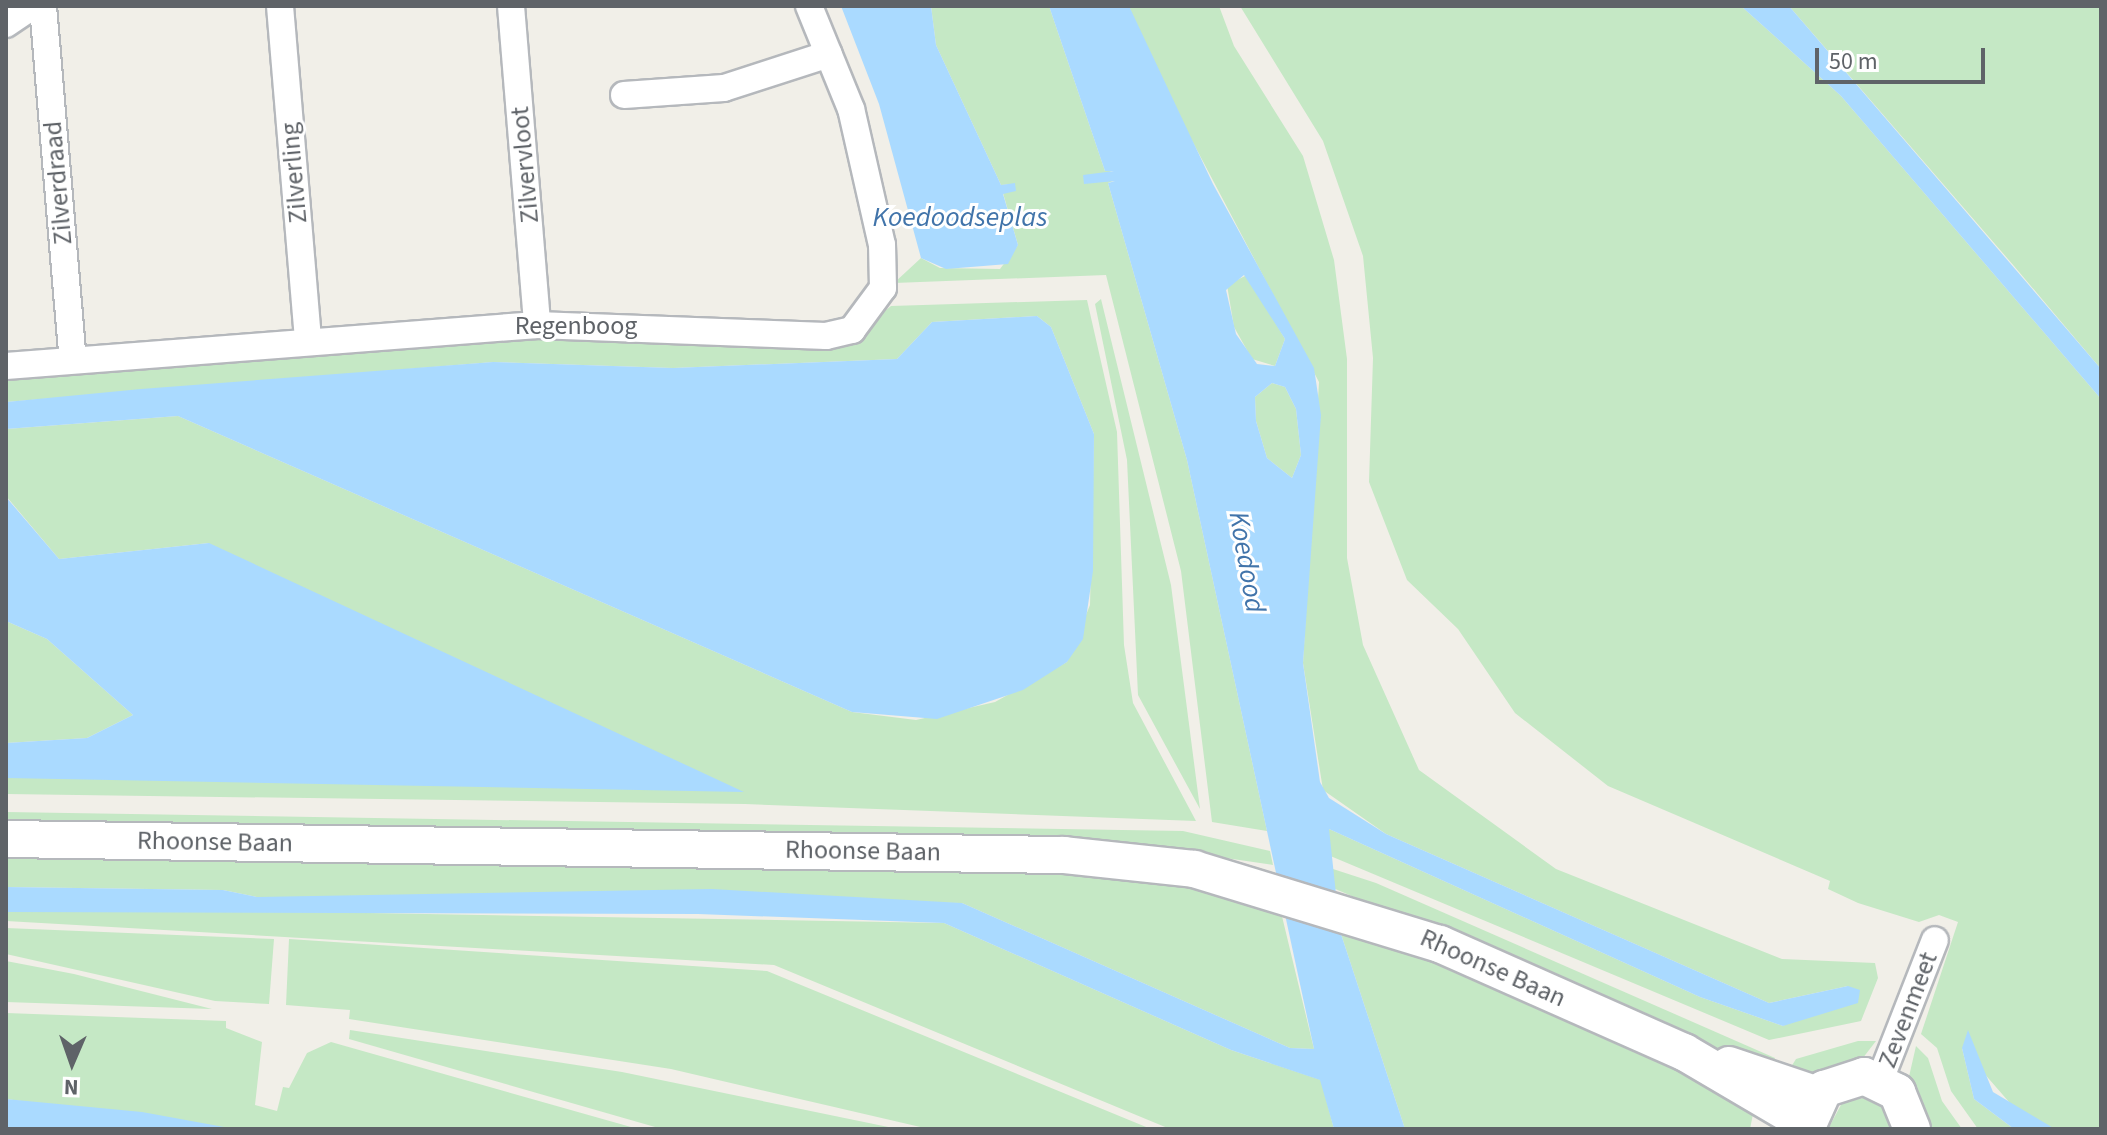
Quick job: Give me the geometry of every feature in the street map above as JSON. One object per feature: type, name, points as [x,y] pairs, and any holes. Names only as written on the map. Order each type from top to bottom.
[{"type":"main road","name":"Rhoonse Baan","points":[[6,839],[1064,855],[1252,881],[1360,914],[1684,1052],[1810,1116]]},
{"type":"main road","points":[[1810,1116],[1847,1077],[1880,1080],[1906,1103],[1912,1129]]},
{"type":"street","points":[[6,24],[33,6]]},
{"type":"street","name":"Zilverdraad","points":[[43,6],[73,360]]},
{"type":"street","name":"Zilverling","points":[[280,6],[308,340]]},
{"type":"street","name":"Zilvervloot","points":[[511,6],[537,325]]},
{"type":"street","name":"Regenboog","points":[[6,366],[308,340],[537,325],[826,336],[867,317],[883,288],[882,245],[851,109],[809,6]]},
{"type":"street","points":[[624,95],[724,88],[829,54]]},
{"type":"street","name":"Zevenmeet","points":[[1880,1080],[1935,940]]},
{"type":"green space","points":[[931,6],[1049,6],[1105,171],[1114,170],[1084,183],[1115,180],[1108,183],[1187,460],[1267,831],[1212,822],[1181,571],[1106,275],[894,283],[921,258],[940,268],[1000,269],[1018,245],[1003,193],[1015,184],[1001,185],[936,45]]},
{"type":"green space","points":[[1129,6],[1219,6],[1234,46],[1303,156],[1334,260],[1347,359],[1347,558],[1363,645],[1419,770],[1556,869],[1782,959],[1875,963],[1878,978],[1861,1021],[1769,1040],[1328,855],[1329,829],[1700,997],[1783,1026],[1848,986],[1769,1003],[1386,834],[1323,790],[1303,663],[1319,382],[1147,55]]},
{"type":"green space","points":[[1240,6],[1741,6],[1841,96],[2101,399],[2101,1129],[2055,1129],[2016,1110],[1962,1048],[1974,1099],[2014,1129],[1978,1129],[1951,1091],[1937,1048],[1921,1034],[1958,922],[1939,915],[1919,922],[1858,903],[1828,889],[1830,881],[1608,786],[1515,713],[1458,629],[1407,580],[1369,482],[1373,358],[1363,256],[1323,141]]},
{"type":"green space","points":[[1789,6],[2101,6],[2101,369],[2014,266]]},
{"type":"green space","points":[[1247,275],[1285,339],[1275,366],[1252,359],[1234,327],[1227,285]]},
{"type":"green space","points":[[1101,299],[1171,585],[1200,809],[1138,695],[1127,460],[1095,304]]},
{"type":"green space","points":[[1087,300],[1117,432],[1124,645],[1133,703],[1196,821],[745,804],[6,794],[6,778],[109,778],[209,543],[59,559],[6,496],[6,429],[178,416],[852,712],[916,720],[995,702],[1067,662],[1090,605],[1094,434],[1051,327],[1037,316],[932,322],[897,359],[673,368],[493,362],[6,402],[6,379],[395,343],[866,326],[891,306]]},
{"type":"green space","points":[[1272,383],[1285,387],[1296,409],[1301,455],[1292,478],[1267,458],[1256,421],[1255,397]]},
{"type":"green space","points":[[6,621],[47,639],[133,715],[87,738],[6,743]]},
{"type":"green space","points":[[6,812],[1183,831],[1270,851],[1273,865],[1130,844],[6,825]]},
{"type":"green space","points":[[6,852],[1132,871],[1280,908],[1314,1049],[1290,1048],[962,903],[257,897],[223,890],[6,887]]},
{"type":"green space","points":[[1330,868],[1376,883],[1775,1058],[1770,1069],[1688,1040],[1333,888]]},
{"type":"green space","points":[[257,911],[944,923],[1231,1050],[1321,1080],[1334,1129],[1170,1129],[774,965],[6,921],[6,912]]},
{"type":"green space","points":[[6,928],[274,939],[269,1004],[215,1001],[6,954]]},
{"type":"green space","points":[[1340,931],[1413,947],[1755,1104],[1750,1129],[1405,1129]]},
{"type":"green space","points":[[289,939],[767,971],[1151,1129],[929,1129],[671,1069],[349,1019],[350,1010],[286,1005]]},
{"type":"green space","points":[[6,961],[74,974],[212,1009],[6,1002]]},
{"type":"green space","points":[[6,1013],[226,1021],[226,1028],[262,1042],[255,1105],[277,1111],[283,1087],[289,1088],[307,1053],[331,1042],[638,1129],[235,1129],[6,1099]]},
{"type":"green space","points":[[350,1030],[622,1072],[898,1129],[662,1129],[349,1039]]},
{"type":"green space","points":[[1858,1041],[1876,1041],[1859,1063],[1821,1078],[1786,1075],[1796,1059]]},
{"type":"green space","points":[[1916,1046],[1928,1058],[1942,1101],[1962,1129],[1925,1129],[1908,1081]]},
{"type":"green space","points":[[1863,1098],[1882,1107],[1891,1129],[1828,1129],[1842,1103]]},
{"type":"water","name":"Koedoodseplas","points":[[841,6],[931,6],[936,45],[1001,185],[1015,183],[1016,191],[1003,194],[1018,245],[1008,264],[946,269],[921,258],[879,104]]},
{"type":"water","name":"Koedood","points":[[1049,6],[1129,6],[1213,184],[1314,368],[1321,415],[1303,663],[1320,782],[1329,798],[1386,834],[1769,1003],[1848,986],[1860,990],[1858,1003],[1783,1026],[1700,997],[1329,829],[1340,931],[1405,1129],[1334,1129],[1320,1080],[1231,1050],[944,923],[698,914],[6,912],[6,887],[223,890],[257,897],[712,889],[962,903],[1290,1048],[1314,1049],[1187,460],[1108,183],[1115,181],[1084,184],[1083,175],[1114,171],[1105,171]],"holes":[[[1244,275],[1285,339],[1275,366],[1257,364],[1236,334],[1226,290]],[[1272,383],[1285,387],[1296,409],[1301,455],[1292,478],[1267,458],[1256,421],[1255,397]]]},
{"type":"water","points":[[1741,6],[1789,6],[2101,369],[2101,399],[1841,96]]},
{"type":"water","points":[[1037,316],[1051,327],[1094,434],[1093,571],[1083,639],[1067,662],[1023,690],[937,719],[852,712],[178,416],[6,429],[6,402],[141,389],[493,362],[673,368],[897,359],[932,322]]},
{"type":"water","points":[[6,497],[59,559],[209,543],[744,792],[6,778],[6,743],[87,738],[133,715],[47,639],[6,621]]},
{"type":"water","points":[[1968,1030],[1993,1092],[2055,1129],[2014,1129],[1974,1099],[1962,1048]]},
{"type":"water","points":[[6,1099],[142,1112],[235,1129],[6,1129]]}]
